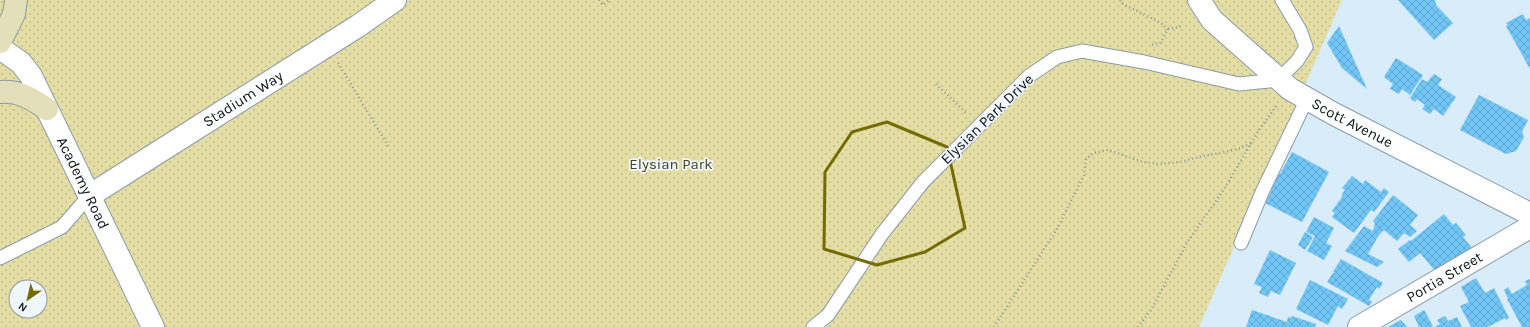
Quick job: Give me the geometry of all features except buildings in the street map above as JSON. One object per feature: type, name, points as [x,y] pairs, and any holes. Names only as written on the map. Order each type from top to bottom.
[{"type":"main road","points":[[0,42],[14,14],[16,0]]},
{"type":"main road","points":[[0,92],[10,91],[30,98],[47,109]]},
{"type":"street","name":"Stadium Way","points":[[89,196],[327,46],[395,0]]},
{"type":"street","name":"Scott Avenue","points":[[1199,0],[1212,20],[1292,89],[1530,214]]},
{"type":"street","name":"Academy Road","points":[[0,48],[21,63],[31,76],[153,327]]},
{"type":"street","name":"Portia Street","points":[[1359,327],[1530,227]]},
{"type":"lane","points":[[1241,243],[1262,190],[1292,89],[1297,61],[1306,47],[1300,30],[1282,0]]},
{"type":"lane","name":"Elysian Park Drive","points":[[813,327],[828,314],[882,234],[923,182],[1029,76],[1057,57],[1082,51],[1128,59],[1239,84],[1292,89]]},
{"type":"lane","points":[[0,258],[62,227],[89,196]]},
{"type":"path","points":[[599,0],[603,5],[609,0]]},
{"type":"path","points":[[1120,0],[1123,4],[1161,23],[1168,29]]},
{"type":"path","points":[[1128,59],[1137,46],[1160,43],[1168,29],[1183,26]]},
{"type":"path","points":[[327,46],[389,146]]},
{"type":"path","points":[[936,84],[979,126]]},
{"type":"path","points":[[1138,327],[1151,310],[1188,241],[1223,191],[1258,130],[1292,89]]},
{"type":"path","points":[[994,327],[1057,229],[1084,176],[1086,159],[1094,153],[1108,150],[1143,162],[1160,164],[1173,163],[1225,152],[1250,143]]},
{"type":"highlighted area","points":[[887,122],[947,147],[965,228],[925,252],[877,265],[824,249],[825,172],[852,132]]},
{"type":"green space","name":"Elysian Park","points":[[0,0],[1342,0],[1199,327],[0,327]]}]
